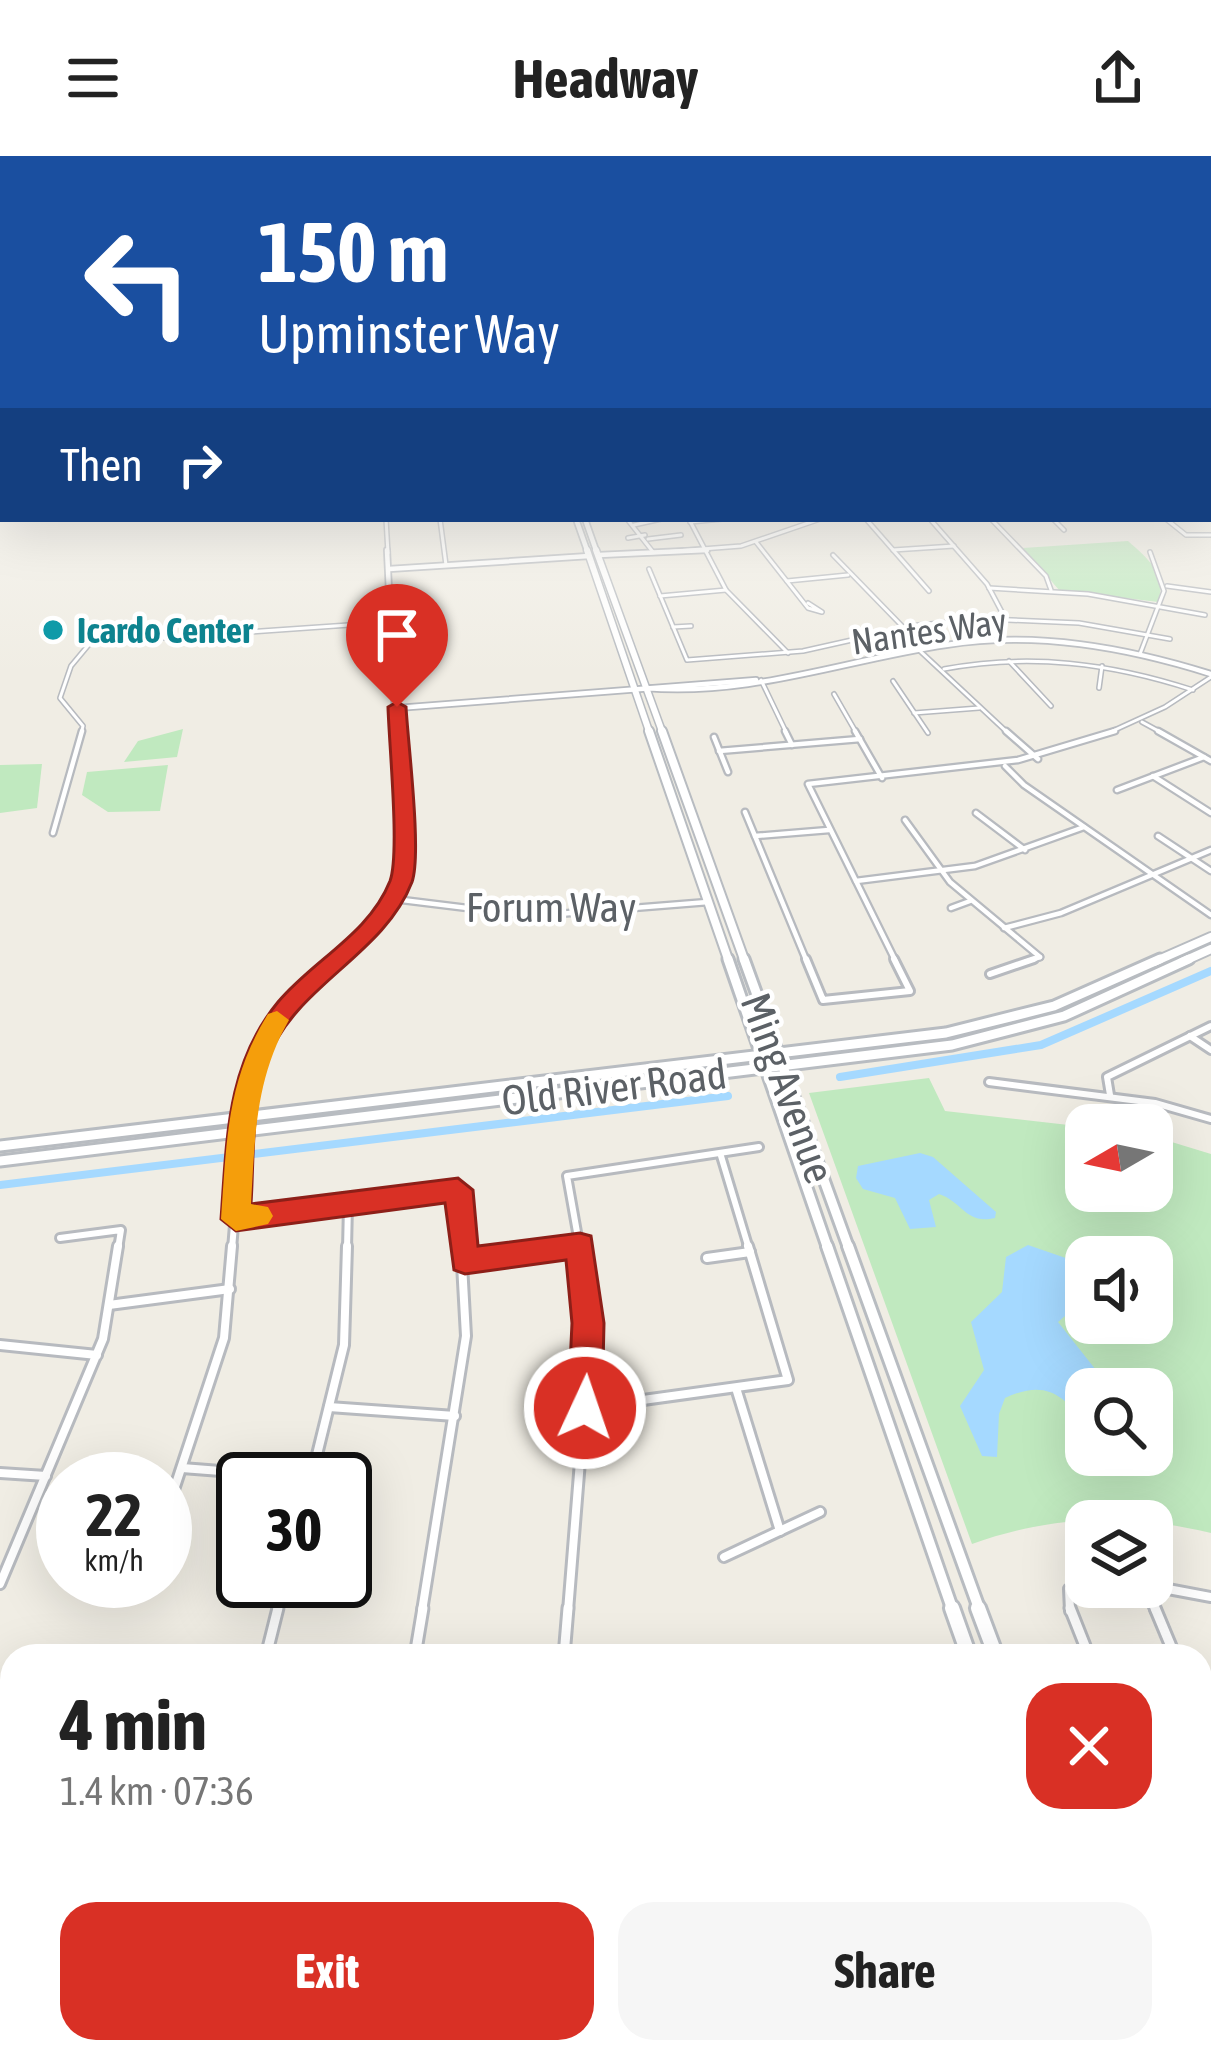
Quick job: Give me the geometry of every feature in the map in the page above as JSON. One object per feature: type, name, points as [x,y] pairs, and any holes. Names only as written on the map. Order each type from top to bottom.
[{"type":"main road","name":"Ming Avenue","points":[[582,522],[599,555],[708,902],[965,1644]]},
{"type":"main road","name":"Ming Avenue","points":[[582,522],[589,556],[991,1644]]},
{"type":"main road","name":"Old River Road","points":[[0,1146],[946,1033],[1016,1018],[1211,937]]},
{"type":"main road","name":"Old River Road","points":[[0,1161],[952,1045],[1038,1025],[1211,949]]},
{"type":"street","points":[[187,1452],[218,1360],[230,1289],[250,1070],[270,1029],[371,930],[394,899],[406,859],[386,522]]},
{"type":"street","points":[[440,522],[446,565]]},
{"type":"street","points":[[630,522],[653,552]]},
{"type":"street","points":[[634,525],[648,522]]},
{"type":"street","points":[[691,522],[726,590],[788,652]]},
{"type":"street","points":[[389,569],[704,548],[756,542],[812,522]]},
{"type":"street","points":[[869,522],[929,591]]},
{"type":"street","points":[[933,522],[989,588],[1005,618]]},
{"type":"street","points":[[994,522],[1046,576],[1051,590]]},
{"type":"street","points":[[1056,522],[1064,530]]},
{"type":"street","points":[[1170,522],[1190,536],[1211,535]]},
{"type":"street","points":[[628,538],[681,535]]},
{"type":"street","points":[[756,542],[808,603]]},
{"type":"street","points":[[893,550],[954,546]]},
{"type":"street","points":[[1140,654],[1167,586],[1150,552]]},
{"type":"street","points":[[833,554],[848,575],[904,628]]},
{"type":"street","points":[[649,569],[673,627],[691,626]]},
{"type":"street","points":[[787,581],[848,575]]},
{"type":"street","points":[[1167,586],[1211,592]]},
{"type":"street","points":[[989,588],[1051,590],[1204,615]]},
{"type":"street","points":[[660,596],[726,590]]},
{"type":"street","name":"Nantes Way","points":[[673,627],[687,661],[788,652],[904,628],[1005,618],[1170,639]]},
{"type":"street","points":[[53,833],[83,726],[60,698],[71,666],[91,642],[392,622]]},
{"type":"street","points":[[397,707],[759,680],[827,672],[919,650],[1024,640],[1140,654],[1211,675]]},
{"type":"street","points":[[919,650],[1038,760]]},
{"type":"street","points":[[944,669],[1009,660],[1102,666],[1193,690]]},
{"type":"street","points":[[1009,660],[1051,706]]},
{"type":"street","points":[[1099,688],[1102,666]]},
{"type":"street","points":[[745,812],[823,1000],[910,991],[808,784],[1038,760],[1142,722],[1211,675]]},
{"type":"street","points":[[759,680],[792,745]]},
{"type":"street","points":[[893,681],[928,733]]},
{"type":"street","points":[[834,694],[882,778]]},
{"type":"street","points":[[914,713],[979,707]]},
{"type":"street","points":[[1142,722],[1211,761]]},
{"type":"street","points":[[714,737],[728,772]]},
{"type":"street","points":[[719,751],[860,739]]},
{"type":"street","points":[[1117,790],[1204,757]]},
{"type":"street","points":[[1005,766],[1211,915]]},
{"type":"street","points":[[1153,776],[1211,813]]},
{"type":"street","points":[[976,813],[1025,850]]},
{"type":"street","points":[[905,820],[941,873],[1040,957],[990,974]]},
{"type":"street","points":[[856,881],[941,873],[1025,850],[1084,826]]},
{"type":"street","points":[[755,836],[830,830]]},
{"type":"street","points":[[1158,836],[1211,871]]},
{"type":"street","points":[[1004,928],[1061,913],[1211,850]]},
{"type":"street","name":"Forum Way","points":[[394,899],[554,916],[708,902]]},
{"type":"street","points":[[951,908],[970,901]]},
{"type":"street","points":[[1111,1097],[1107,1077],[1211,1026]]},
{"type":"street","points":[[1190,1036],[1211,1050]]},
{"type":"street","points":[[989,1082],[1111,1097],[1211,1119]]},
{"type":"street","points":[[565,1644],[588,1323],[568,1176],[759,1147]]},
{"type":"street","points":[[585,1408],[788,1380],[721,1156]]},
{"type":"street","points":[[236,1219],[458,1190],[466,1336],[417,1644]]},
{"type":"street","points":[[318,1452],[347,1318],[348,1204]]},
{"type":"street","points":[[56,1452],[97,1355],[121,1230],[60,1238]]},
{"type":"street","points":[[465,1261],[580,1245]]},
{"type":"street","points":[[706,1258],[750,1252]]},
{"type":"street","points":[[109,1305],[230,1289]]},
{"type":"street","points":[[0,1345],[97,1355]]},
{"type":"street","points":[[736,1388],[763,1490],[780,1531]]},
{"type":"street","points":[[329,1407],[455,1416]]},
{"type":"street","points":[[0,1473],[36,1475]]},
{"type":"street","points":[[0,1584],[36,1499]]},
{"type":"street","points":[[724,1557],[820,1512]]},
{"type":"street","points":[[1173,1591],[1211,1597]]},
{"type":"street","points":[[269,1644],[278,1608]]},
{"type":"street","points":[[1070,1608],[1084,1644]]},
{"type":"street","points":[[1157,1608],[1170,1644]]},
{"type":"green space","points":[[1128,541],[1158,575],[1158,602],[1059,590],[1023,548]]},
{"type":"green space","points":[[183,729],[177,757],[124,762],[138,741]]},
{"type":"green space","points":[[42,764],[37,808],[0,813],[0,765]]},
{"type":"green space","points":[[168,765],[160,811],[108,812],[82,795],[87,772]]},
{"type":"green space","points":[[929,1078],[945,1111],[1065,1125],[1065,1212],[1173,1212],[1173,1142],[1211,1154],[1211,1533],[1173,1526],[1173,1500],[1065,1500],[1065,1523],[972,1544],[809,1093]]},
{"type":"water","points":[[920,1153],[933,1157],[996,1212],[995,1218],[971,1216],[939,1194],[929,1200],[936,1227],[910,1229],[895,1198],[863,1189],[856,1178],[858,1166]]},
{"type":"water","points":[[1028,1245],[1065,1258],[1065,1316],[1058,1322],[1065,1331],[1065,1344],[1075,1344],[1094,1368],[1065,1368],[1065,1402],[1042,1390],[1005,1398],[999,1414],[997,1457],[982,1456],[960,1406],[984,1370],[971,1322],[1002,1292],[1006,1257]]},
{"type":"waterway","points":[[840,1077],[1041,1045],[1211,971]]},
{"type":"waterway","points":[[0,1185],[728,1096]]},
{"type":"slow traffic","points":[[258,1216],[236,1219],[244,1102],[256,1055],[277,1020]]},
{"type":"place","name":"Icardo Center","points":[[53,630]]},
{"type":"route","points":[[397,707],[406,859],[403,878],[381,919],[288,1006],[256,1055],[244,1102],[236,1219],[458,1190],[465,1261],[580,1245],[588,1323],[585,1408]]}]
